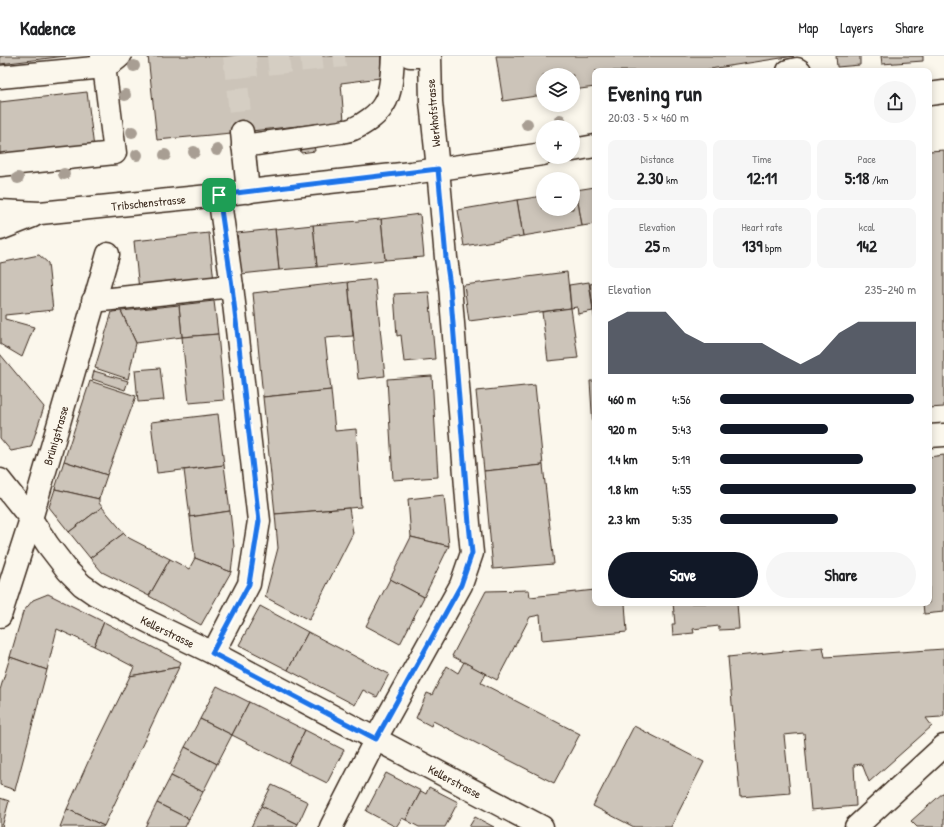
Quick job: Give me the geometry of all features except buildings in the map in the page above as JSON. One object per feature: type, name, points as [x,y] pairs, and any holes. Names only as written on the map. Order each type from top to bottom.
[{"type":"street","points":[[248,192],[242,139],[341,132],[353,129],[366,122],[377,113],[384,104],[389,92],[393,56]]},
{"type":"street","points":[[410,56],[420,56]]},
{"type":"street","name":"Werkhofstrasse","points":[[331,827],[376,739],[461,585],[472,553],[450,286],[431,102],[430,56]]},
{"type":"street","points":[[0,77],[94,68],[109,59],[115,153],[0,165]]},
{"type":"street","points":[[932,94],[944,92]]},
{"type":"street","points":[[580,149],[592,147]]},
{"type":"street","name":"Tribschenstrasse","points":[[0,211],[40,213],[248,192],[438,169],[536,155]]},
{"type":"street","points":[[212,653],[249,584],[259,521],[232,286],[219,195]]},
{"type":"street","name":"Tribschenstrasse","points":[[0,229],[40,213]]},
{"type":"street","name":"Brünigstrasse","points":[[0,616],[31,519],[93,301],[108,254]]},
{"type":"street","points":[[93,301],[232,286]]},
{"type":"street","points":[[932,436],[944,435]]},
{"type":"street","name":"Kellerstrasse","points":[[0,480],[31,519],[48,545],[68,571],[82,585],[95,594],[212,653],[542,827]]},
{"type":"street","points":[[856,827],[944,746]]},
{"type":"tunnel","points":[[234,56],[242,132]]},
{"type":"tunnel","points":[[235,67],[345,56]]},
{"type":"route","points":[[438,169],[446,258],[450,280],[472,553],[461,585],[376,739],[212,653],[249,584],[259,521],[232,286],[219,195],[438,169]]}]
